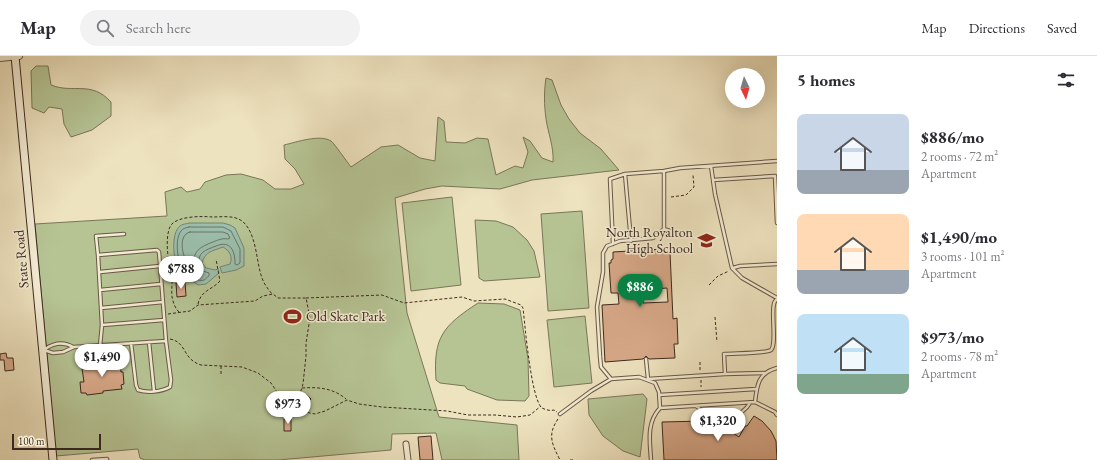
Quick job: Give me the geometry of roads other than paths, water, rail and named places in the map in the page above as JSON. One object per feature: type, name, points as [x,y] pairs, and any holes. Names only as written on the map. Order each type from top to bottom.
[{"type":"main road","name":"State Road","points":[[15,56],[53,460]]},
{"type":"street","points":[[0,58],[19,56]]},
{"type":"street","points":[[406,444],[408,460]]},
{"type":"lane","points":[[613,244],[610,178],[625,174],[777,161]]},
{"type":"lane","points":[[711,166],[732,268],[742,278],[777,298],[774,304],[773,347],[765,351],[724,354],[725,374]]},
{"type":"lane","points":[[664,171],[664,229]]},
{"type":"lane","points":[[625,174],[631,240]]},
{"type":"lane","points":[[713,180],[775,176],[777,223]]},
{"type":"lane","points":[[664,229],[676,233]]},
{"type":"lane","points":[[611,379],[601,368],[597,307],[603,272],[603,253],[607,246],[631,240],[653,238],[664,229]]},
{"type":"lane","points":[[100,346],[102,325],[100,272],[96,236],[124,234]]},
{"type":"lane","points":[[98,255],[157,250],[159,252],[164,320],[171,380],[170,387],[164,390],[154,391],[143,392],[138,390],[136,386],[131,343]]},
{"type":"lane","points":[[732,268],[740,266],[777,264]]},
{"type":"lane","points":[[100,272],[160,266]]},
{"type":"lane","points":[[100,290],[161,284]]},
{"type":"lane","points":[[101,308],[163,302]]},
{"type":"lane","points":[[102,325],[164,320]]},
{"type":"lane","points":[[43,350],[52,353],[63,352],[74,347],[166,341]]},
{"type":"lane","points":[[149,342],[154,391]]},
{"type":"lane","points":[[43,350],[53,344],[66,343],[74,347]]},
{"type":"lane","points":[[646,359],[648,379]]},
{"type":"lane","points":[[560,414],[591,391],[611,379],[639,377],[648,379],[765,373],[777,368]]},
{"type":"lane","points":[[754,402],[759,379],[765,373]]},
{"type":"lane","points":[[648,379],[655,383],[659,395],[660,408]]},
{"type":"lane","points":[[659,395],[756,389]]},
{"type":"lane","points":[[695,405],[707,414],[726,417],[736,416],[747,408],[750,402]]},
{"type":"lane","points":[[651,460],[650,427],[654,415],[660,408],[754,402],[775,412],[777,415]]},
{"type":"lane","points":[[92,460],[108,460]]},
{"type":"water","points":[[189,223],[223,223],[235,228],[244,248],[244,266],[236,270],[222,273],[220,267],[230,264],[231,259],[229,252],[223,247],[210,252],[203,259],[202,263],[206,268],[215,270],[218,269],[219,273],[206,284],[198,285],[187,277],[182,273],[176,264],[174,240],[177,229],[181,225]]},
{"type":"place","name":"North Royalton High School","points":[[706,240]]},
{"type":"place","name":"Old Skate Park","points":[[293,316]]}]
